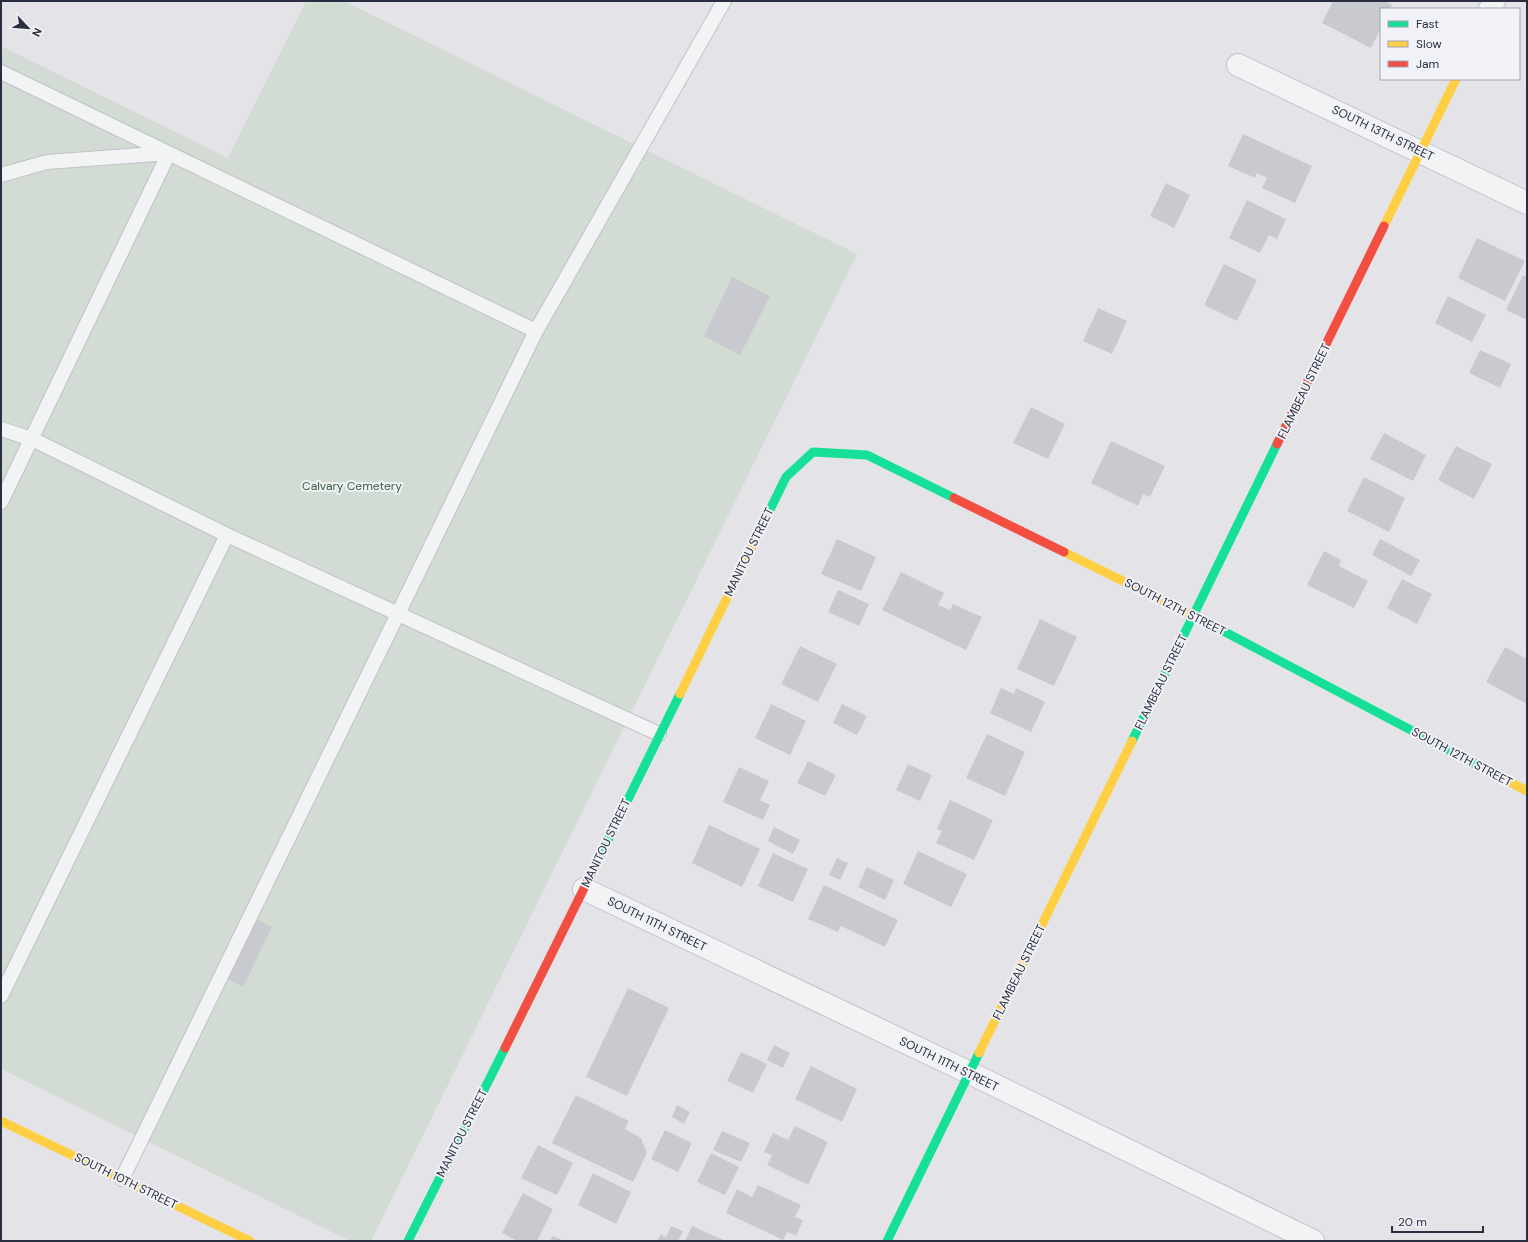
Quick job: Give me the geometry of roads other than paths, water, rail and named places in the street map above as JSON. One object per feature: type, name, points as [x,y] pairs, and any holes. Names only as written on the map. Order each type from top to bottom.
[{"type":"street","name":"SOUTH 13TH STREET","points":[[1238,65],[1421,151],[1527,203]]},
{"type":"street","name":"FLAMBEAU STREET","points":[[887,1241],[1456,80]]},
{"type":"street","name":"SOUTH 12TH STREET","points":[[813,452],[868,455],[1194,616],[1527,791]]},
{"type":"street","name":"MANITOU STREET","points":[[408,1241],[584,889],[786,477],[813,452]]},
{"type":"street","name":"SOUTH 11TH STREET","points":[[584,889],[970,1074],[1313,1241]]},
{"type":"street","name":"SOUTH 10TH STREET","points":[[1,1121],[250,1241]]},
{"type":"lane","points":[[122,1179],[536,331],[724,1]]},
{"type":"lane","points":[[1,72],[536,331]]},
{"type":"lane","points":[[1,175],[47,162],[169,153]]},
{"type":"lane","points":[[1,502],[169,153]]},
{"type":"lane","points":[[1,429],[32,438],[227,535],[659,734]]},
{"type":"lane","points":[[1,996],[227,535]]},
{"type":"park label","name":"Calvary Cemetery","points":[[352,486]]}]
